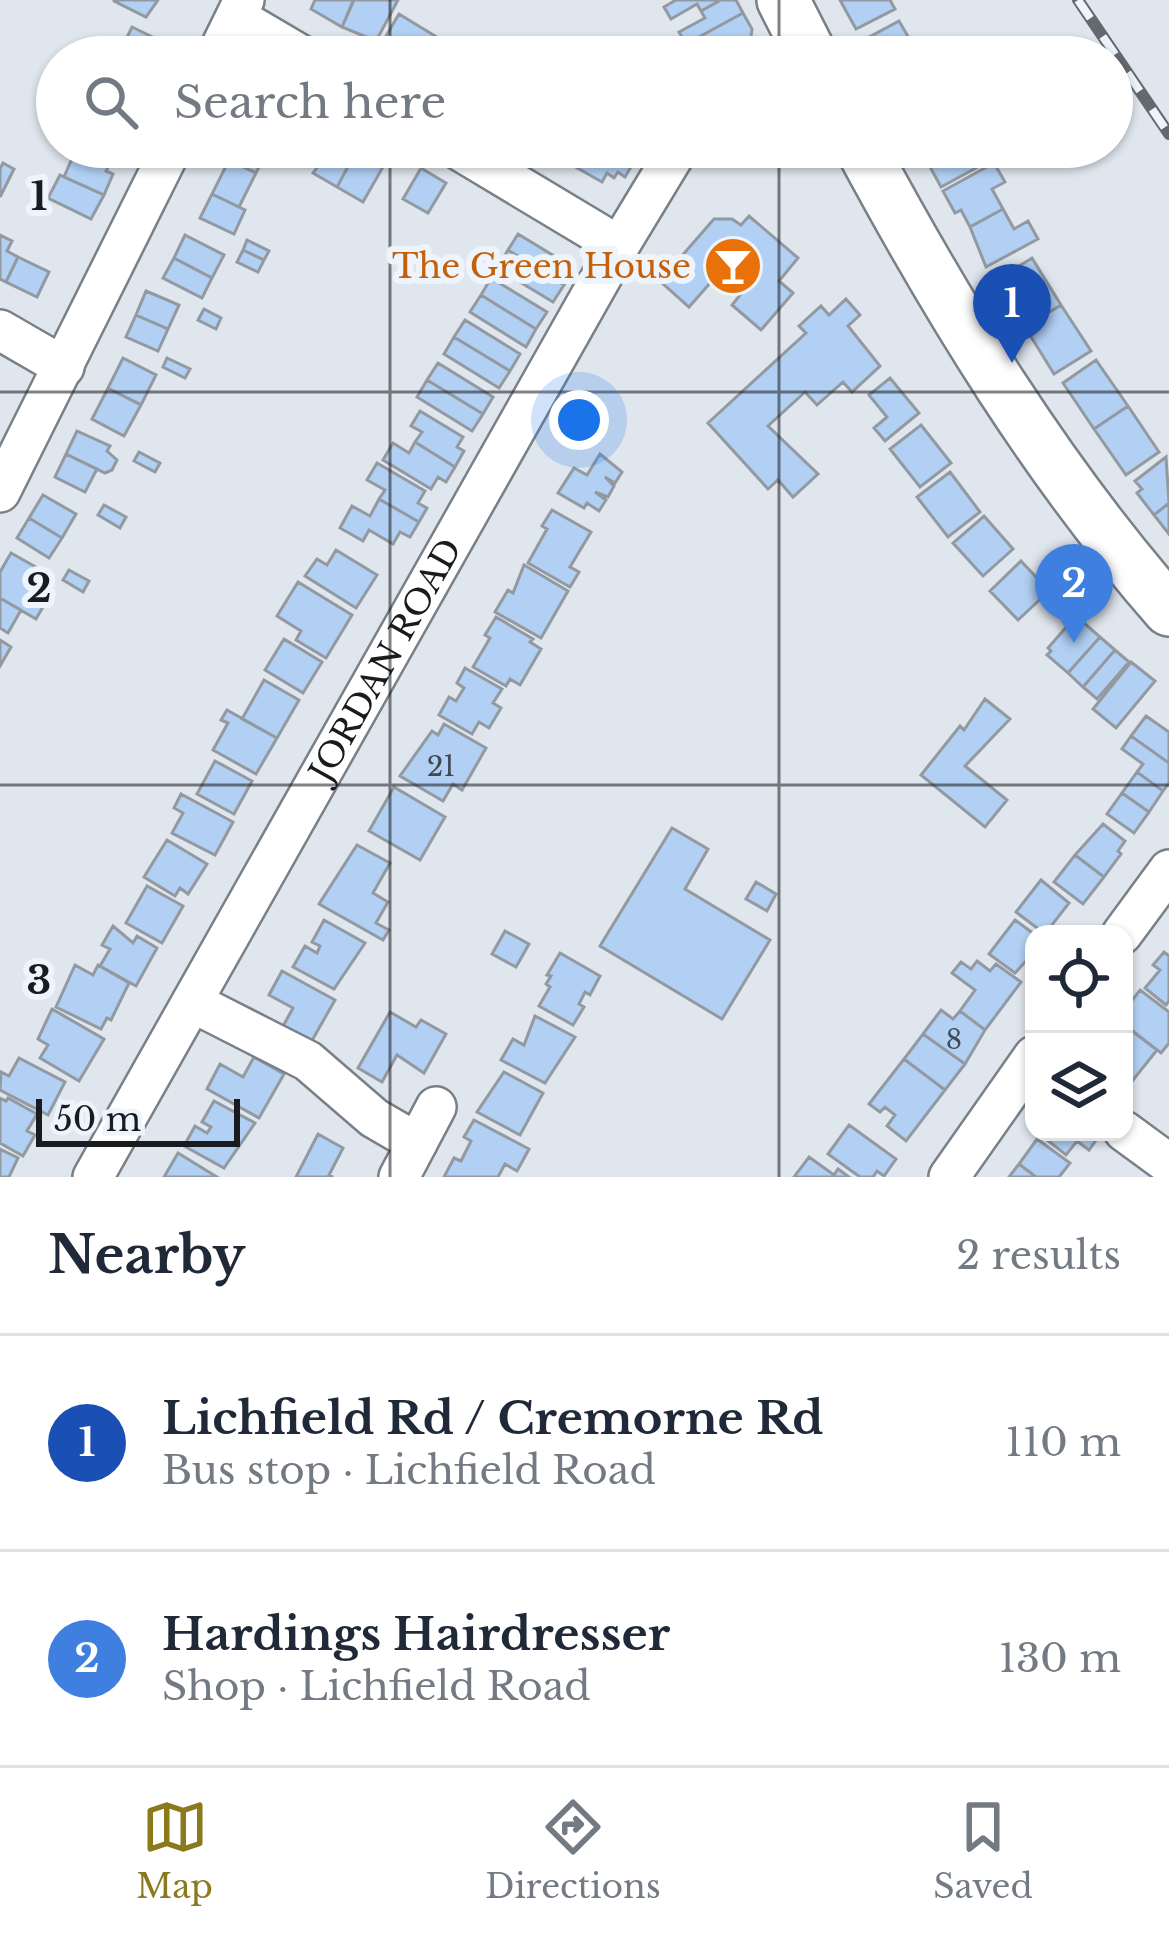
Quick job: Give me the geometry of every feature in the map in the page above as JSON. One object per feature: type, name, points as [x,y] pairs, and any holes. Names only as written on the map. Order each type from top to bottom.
[{"type":"main road","points":[[873,168],[963,324],[1036,436],[1119,552],[1169,610]]},
{"type":"street","points":[[226,36],[240,8],[277,36]]},
{"type":"street","points":[[0,492],[162,168]]},
{"type":"street","points":[[489,168],[619,246]]},
{"type":"street","name":"JORDAN ROAD","points":[[93,1177],[667,168]]},
{"type":"street","points":[[0,330],[64,367]]},
{"type":"street","points":[[1129,925],[1169,870]]},
{"type":"street","points":[[192,1002],[308,1061],[374,1118],[408,1160],[436,1107]]},
{"type":"street","points":[[949,1177],[1025,1072]]},
{"type":"street","points":[[1133,1138],[1169,1164]]},
{"type":"building","points":[[114,0],[158,0],[146,17],[114,1]]},
{"type":"building","points":[[315,0],[353,1],[342,27],[311,9]]},
{"type":"building","points":[[354,0],[398,0],[379,36],[342,27]]},
{"type":"building","points":[[676,0],[721,0],[701,11],[697,4],[671,19],[664,7]]},
{"type":"building","points":[[721,0],[736,0],[743,13],[701,36],[681,36],[679,32],[705,18],[701,11]]},
{"type":"building","points":[[840,0],[890,0],[895,9],[856,29]]},
{"type":"building","points":[[743,13],[752,29],[751,36],[701,36]]},
{"type":"building","points":[[399,14],[435,36],[386,36]]},
{"type":"building","points":[[899,21],[908,36],[871,36]]},
{"type":"building","points":[[132,27],[150,36],[128,36]]},
{"type":"building","points":[[3,163],[14,169],[0,197],[0,169]]},
{"type":"building","points":[[68,168],[108,168],[113,174],[104,195],[64,177]]},
{"type":"building","points":[[225,168],[256,173],[239,207],[212,194]]},
{"type":"building","points":[[317,168],[347,168],[337,187],[313,173]]},
{"type":"building","points":[[347,168],[382,168],[363,202],[337,187]]},
{"type":"building","points":[[421,168],[446,183],[428,213],[403,199]]},
{"type":"building","points":[[577,168],[630,168],[625,177],[607,173],[602,182]]},
{"type":"building","points":[[931,168],[976,168],[941,187]]},
{"type":"building","points":[[985,168],[997,168],[1005,182],[992,189],[1003,209],[970,227],[961,210],[955,213],[943,191]]},
{"type":"building","points":[[60,175],[104,195],[91,219],[48,198]]},
{"type":"building","points":[[212,194],[245,210],[234,234],[200,218]]},
{"type":"building","points":[[1003,209],[1014,229],[1028,221],[1038,239],[986,267],[970,227]]},
{"type":"building","name":"The Green House","points":[[749,216],[798,258],[779,281],[793,293],[761,330],[732,305],[741,294],[718,274],[689,307],[660,281],[714,219],[732,219],[741,225]]},
{"type":"building","points":[[518,234],[574,268],[564,285],[508,250]]},
{"type":"building","points":[[0,235],[12,241],[7,251],[18,257],[6,282],[0,279]]},
{"type":"building","points":[[185,235],[224,255],[212,278],[174,258]]},
{"type":"building","points":[[247,240],[269,251],[264,260],[243,250]]},
{"type":"building","points":[[243,250],[264,260],[258,272],[237,262]]},
{"type":"building","points":[[508,250],[564,285],[553,302],[497,268]]},
{"type":"building","points":[[18,257],[49,272],[37,297],[6,282]]},
{"type":"building","points":[[174,258],[212,278],[202,298],[163,278]]},
{"type":"building","points":[[1032,258],[1061,305],[1025,327],[995,281]]},
{"type":"building","points":[[491,278],[547,312],[536,329],[481,295]]},
{"type":"building","points":[[146,291],[179,305],[168,329],[136,315]]},
{"type":"building","points":[[481,295],[536,329],[526,347],[470,312]]},
{"type":"building","points":[[846,299],[860,315],[848,326],[880,366],[852,392],[843,382],[817,405],[805,392],[768,426],[818,474],[793,497],[778,480],[768,489],[708,423],[806,333],[799,326],[821,306],[829,315]]},
{"type":"building","points":[[1061,305],[1091,351],[1054,374],[1025,327]]},
{"type":"building","points":[[204,309],[221,318],[216,329],[198,320]]},
{"type":"building","points":[[136,315],[168,329],[158,351],[126,337]]},
{"type":"building","points":[[465,320],[520,354],[510,371],[454,337]]},
{"type":"building","points":[[454,337],[510,371],[499,388],[444,354]]},
{"type":"building","points":[[123,358],[156,375],[141,405],[108,388]]},
{"type":"building","points":[[167,358],[190,369],[185,378],[163,367]]},
{"type":"building","points":[[1096,360],[1128,406],[1094,429],[1063,383]]},
{"type":"building","points":[[438,363],[493,397],[483,414],[427,380]]},
{"type":"building","points":[[890,378],[919,413],[885,441],[874,428],[887,417],[869,395]]},
{"type":"building","points":[[427,380],[483,414],[472,431],[417,397]]},
{"type":"building","points":[[108,388],[141,405],[124,436],[92,419]]},
{"type":"building","points":[[1128,406],[1159,452],[1126,475],[1094,429]]},
{"type":"building","points":[[420,411],[463,437],[457,447],[464,451],[455,467],[415,442],[422,432],[411,426]]},
{"type":"building","points":[[921,425],[951,463],[920,487],[890,449]]},
{"type":"building","points":[[77,431],[110,446],[107,451],[117,460],[112,470],[105,473],[66,454]]},
{"type":"building","points":[[415,442],[455,467],[446,482],[438,477],[431,489],[383,460],[393,443],[409,453]]},
{"type":"building","points":[[139,452],[160,463],[155,472],[134,461]]},
{"type":"building","points":[[66,454],[97,469],[85,492],[55,477]]},
{"type":"building","points":[[600,454],[622,472],[615,483],[605,477],[614,486],[608,497],[595,492],[606,500],[599,511],[558,493],[574,468],[587,475]]},
{"type":"building","points":[[1166,457],[1169,503],[1154,515],[1137,493],[1142,489],[1135,481]]},
{"type":"building","points":[[377,463],[425,491],[418,503],[427,508],[419,522],[379,499],[385,490],[367,480]]},
{"type":"building","points":[[950,472],[980,512],[948,537],[917,497]]},
{"type":"building","points":[[43,495],[76,514],[62,538],[29,518]]},
{"type":"building","points":[[379,499],[419,522],[410,537],[400,532],[393,544],[369,530],[363,541],[340,528],[352,506],[370,516]]},
{"type":"building","points":[[1169,503],[1169,534],[1154,515]]},
{"type":"building","points":[[104,505],[126,517],[120,528],[98,515]]},
{"type":"building","points":[[552,510],[591,532],[570,567],[579,572],[570,587],[528,563]]},
{"type":"building","points":[[984,516],[1013,549],[983,576],[953,543]]},
{"type":"building","points":[[29,518],[62,538],[49,558],[17,538]]},
{"type":"building","points":[[336,550],[377,575],[356,608],[305,576],[317,559],[327,565]]},
{"type":"building","points":[[11,553],[50,575],[35,600],[44,605],[36,619],[0,598],[0,572]]},
{"type":"building","points":[[1021,561],[1049,591],[1018,620],[990,591]]},
{"type":"building","points":[[524,565],[568,591],[541,638],[495,612],[508,590],[513,593]]},
{"type":"building","points":[[69,570],[89,581],[83,592],[63,580]]},
{"type":"building","points":[[298,582],[352,615],[326,658],[296,640],[301,631],[277,616]]},
{"type":"building","points":[[0,598],[21,610],[8,633],[0,628]]},
{"type":"building","points":[[1076,616],[1100,637],[1068,673],[1047,655]]},
{"type":"building","points":[[496,617],[541,649],[520,685],[510,679],[506,686],[473,667]]},
{"type":"building","points":[[1100,637],[1115,650],[1083,687],[1068,673]]},
{"type":"building","points":[[284,639],[322,662],[303,693],[265,670]]},
{"type":"building","points":[[0,640],[11,647],[0,666]]},
{"type":"building","points":[[1115,650],[1129,662],[1097,699],[1083,687]]},
{"type":"building","points":[[1131,662],[1155,681],[1116,728],[1093,709]]},
{"type":"building","points":[[465,668],[502,689],[493,703],[501,708],[489,728],[479,722],[472,734],[439,715],[449,697],[456,701],[464,688],[457,683]]},
{"type":"building","points":[[264,680],[299,700],[277,738],[242,719]]},
{"type":"building","points":[[985,699],[1010,719],[965,766],[1007,800],[985,827],[921,775],[960,726],[964,730]]},
{"type":"building","points":[[227,710],[277,738],[256,774],[213,750],[228,723],[221,720]]},
{"type":"building","points":[[1146,716],[1169,732],[1169,763],[1131,736]]},
{"type":"building","points":[[444,724],[486,748],[462,790],[453,784],[443,801],[400,776],[432,731],[438,735]]},
{"type":"building","points":[[1131,736],[1169,763],[1169,783],[1163,791],[1137,772],[1143,764],[1122,749]]},
{"type":"building","points":[[215,761],[252,781],[234,814],[197,794]]},
{"type":"building","points":[[1137,772],[1163,791],[1149,812],[1122,793]]},
{"type":"building","points":[[394,787],[445,817],[420,860],[369,831]]},
{"type":"building","points":[[1122,793],[1149,812],[1134,833],[1107,814]]},
{"type":"building","points":[[181,794],[233,822],[215,855],[172,833],[183,813],[174,808]]},
{"type":"building","points":[[1103,824],[1125,841],[1104,877],[1075,855]]},
{"type":"building","points":[[672,828],[708,849],[685,889],[770,940],[722,1019],[600,946]]},
{"type":"building","points":[[167,840],[207,864],[188,894],[180,888],[175,896],[144,877]]},
{"type":"building","points":[[357,845],[390,863],[373,893],[388,902],[376,923],[389,930],[383,940],[319,904]]},
{"type":"building","points":[[1075,855],[1104,877],[1083,904],[1054,882]]},
{"type":"building","points":[[1041,880],[1069,903],[1052,925],[1033,925],[1016,912]]},
{"type":"building","points":[[756,882],[776,894],[767,911],[746,899]]},
{"type":"building","points":[[147,886],[183,906],[162,943],[126,923]]},
{"type":"building","points":[[324,920],[365,943],[334,989],[293,967],[305,946],[317,953],[320,946],[312,942]]},
{"type":"building","points":[[1015,920],[1025,927],[1025,962],[1015,973],[989,954]]},
{"type":"building","points":[[113,926],[133,943],[137,936],[157,948],[136,986],[100,966],[110,949],[102,945]]},
{"type":"building","points":[[505,931],[529,944],[516,967],[492,954]]},
{"type":"building","points":[[1164,952],[1169,956],[1166,1005],[1145,988],[1160,970],[1153,965]]},
{"type":"building","points":[[560,953],[600,976],[590,995],[585,992],[579,1004],[584,1007],[573,1025],[539,1006],[550,987],[546,984],[551,976],[547,975]]},
{"type":"building","points":[[977,961],[990,971],[996,964],[1021,982],[985,1030],[960,1011],[975,990],[952,973],[961,962],[971,969]]},
{"type":"building","points":[[75,965],[93,975],[98,965],[129,983],[111,1020],[107,1018],[101,1029],[56,1007]]},
{"type":"building","points":[[282,971],[335,1000],[310,1044],[282,1028],[293,1008],[269,995]]},
{"type":"building","points":[[1140,990],[1169,1012],[1169,1043],[1161,1053],[1133,1031],[1133,999]]},
{"type":"building","points":[[52,1009],[104,1039],[79,1081],[40,1058],[48,1045],[38,1039]]},
{"type":"building","points":[[941,1010],[953,1019],[960,1011],[985,1030],[965,1064],[923,1034]]},
{"type":"building","points":[[390,1012],[416,1027],[421,1020],[446,1034],[424,1073],[397,1055],[382,1082],[358,1068]]},
{"type":"building","points":[[535,1016],[575,1037],[545,1083],[501,1060],[513,1039],[524,1045]]},
{"type":"building","points":[[1133,1032],[1157,1050],[1133,1080]]},
{"type":"building","points":[[923,1034],[965,1064],[945,1090],[904,1059]]},
{"type":"building","points":[[254,1057],[284,1074],[259,1118],[207,1089],[220,1064],[243,1077]]},
{"type":"building","points":[[19,1058],[65,1082],[48,1115],[0,1090],[1,1072],[9,1076]]},
{"type":"building","points":[[904,1059],[945,1090],[906,1141],[887,1126],[895,1115],[869,1104]]},
{"type":"building","points":[[504,1072],[543,1093],[520,1135],[477,1112]]},
{"type":"building","points":[[0,1098],[37,1114],[27,1131],[35,1135],[23,1156],[0,1143]]},
{"type":"building","points":[[214,1101],[255,1123],[224,1168],[184,1146],[195,1126],[207,1133],[211,1127],[202,1122]]},
{"type":"building","points":[[474,1120],[529,1149],[517,1171],[505,1164],[498,1177],[444,1177],[454,1158],[461,1161],[471,1141],[464,1137]]},
{"type":"building","points":[[849,1125],[896,1159],[884,1176],[877,1171],[873,1177],[860,1177],[828,1154]]},
{"type":"building","points":[[318,1134],[343,1148],[329,1175],[333,1177],[296,1177]]},
{"type":"building","points":[[1036,1141],[1070,1163],[1059,1177],[1036,1177],[1019,1164]]},
{"type":"building","points":[[1048,1141],[1077,1141],[1066,1155]]},
{"type":"building","points":[[0,1149],[18,1158],[9,1177],[0,1177]]},
{"type":"building","points":[[178,1153],[217,1177],[164,1177]]},
{"type":"building","points":[[809,1157],[834,1175],[838,1169],[849,1177],[794,1177]]},
{"type":"building","points":[[1019,1164],[1036,1177],[1009,1177]]},
{"type":"railway","points":[[1078,0],[1102,36]]},
{"type":"railway","points":[[1133,81],[1169,134]]},
{"type":"place","name":"The Green House","points":[[733,266]]},
{"type":"place","name":"Lichfield Rd / Cremorne Rd","points":[[1012,363]]},
{"type":"place","name":"Hardings Hairdresser","points":[[1074,643]]}]
